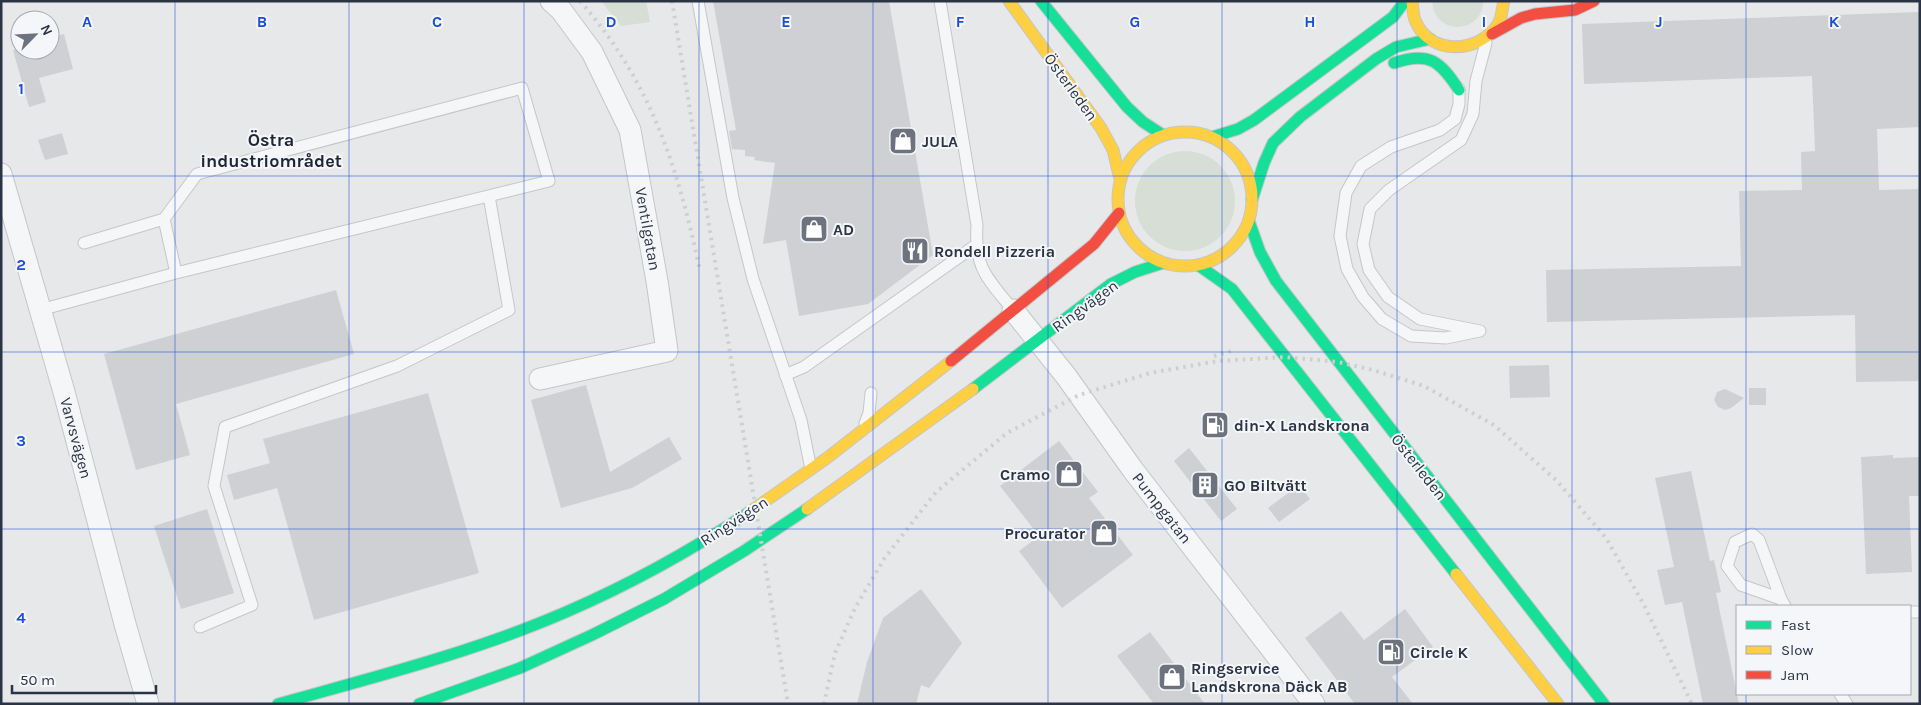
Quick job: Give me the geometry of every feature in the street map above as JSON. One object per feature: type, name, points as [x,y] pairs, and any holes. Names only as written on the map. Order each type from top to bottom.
[{"type":"main road","name":"Österleden","points":[[1009,1],[1101,128],[1113,150],[1120,179]]},
{"type":"main road","name":"Österleden","points":[[1041,1],[1127,107],[1143,122],[1163,135]]},
{"type":"main road","points":[[1212,137],[1238,129],[1254,120],[1393,16],[1405,1]]},
{"type":"main road","points":[[1412,1],[1415,21],[1424,34],[1442,45],[1462,48],[1474,46],[1522,18],[1535,14],[1575,10],[1594,1]]},
{"type":"main road","points":[[1490,36],[1502,15],[1504,1]]},
{"type":"main road","points":[[1252,200],[1249,179],[1241,162],[1228,148],[1212,137],[1193,132],[1163,135],[1149,142],[1136,152],[1120,179],[1118,196],[1119,213],[1124,229],[1134,244],[1147,255],[1174,266],[1198,266],[1224,255],[1234,246],[1249,221],[1252,200],[1264,163],[1273,144],[1300,117],[1376,59],[1396,47],[1430,39]]},
{"type":"main road","points":[[1300,117],[1328,108],[1382,68],[1405,58],[1418,57],[1434,60],[1446,69],[1459,90]]},
{"type":"main road","name":"Ringvägen","points":[[278,704],[371,678],[508,635],[573,609],[654,570],[739,519],[811,470],[903,400],[1094,244],[1119,213]]},
{"type":"main road","name":"Österleden","points":[[1249,221],[1260,252],[1276,282],[1604,704]]},
{"type":"main road","name":"Ringvägen","points":[[419,704],[520,668],[664,599],[752,546],[818,502],[1037,341],[1111,284],[1135,272],[1163,263]]},
{"type":"main road","points":[[1198,266],[1232,289],[1558,704]]},
{"type":"street","name":"Ventilgatan","points":[[540,379],[667,351],[657,282],[630,130],[592,52],[561,10],[551,1]]},
{"type":"street","name":"Varvsvägen","points":[[1,174],[64,392],[148,704]]},
{"type":"street","name":"Pumpgatan","points":[[1012,310],[1066,376],[1133,470],[1314,704]]},
{"type":"lane","points":[[698,1],[738,216],[753,279],[801,420],[811,470]]},
{"type":"lane","points":[[940,1],[977,225],[976,245],[983,274],[1012,310]]},
{"type":"lane","points":[[1442,45],[1459,90],[1459,104],[1455,119],[1440,130],[1391,147],[1361,166],[1346,193],[1340,236],[1347,269],[1363,297],[1382,318],[1411,336],[1446,338],[1480,331],[1420,319],[1388,297],[1369,270],[1363,244],[1370,209],[1389,190],[1461,140],[1473,114],[1476,81],[1490,36]]},
{"type":"lane","points":[[40,310],[176,273],[549,181],[522,88],[197,174],[164,220],[84,243]]},
{"type":"lane","points":[[200,627],[252,605],[214,486],[225,427],[397,366],[509,310],[489,196]]},
{"type":"lane","points":[[164,220],[176,273]]},
{"type":"lane","points":[[785,376],[804,367],[976,245]]},
{"type":"lane","points":[[862,431],[868,413],[871,393]]},
{"type":"lane","points":[[1752,534],[1759,540],[1783,603],[1741,585],[1727,566],[1735,542],[1752,534]]},
{"type":"shaded area","points":[[601,1],[646,1],[650,22],[621,26]]},
{"type":"shaded area","points":[[1432,1],[1483,1],[1482,10],[1478,18],[1464,26],[1456,27],[1448,25],[1441,20],[1434,12]]},
{"type":"shaded area","points":[[1185,151],[1204,155],[1220,166],[1231,182],[1235,201],[1231,220],[1220,236],[1204,247],[1185,251],[1166,247],[1150,236],[1139,220],[1135,201],[1139,182],[1150,166],[1166,155]]},
{"type":"building","points":[[713,1],[889,1],[933,255],[868,304],[799,316],[786,240],[763,244],[775,163],[754,160],[755,157],[745,156],[745,150],[732,149],[729,131],[736,130]]},
{"type":"building","points":[[1920,12],[1920,127],[1877,129],[1879,190],[1920,189],[1920,381],[1856,382],[1855,315],[1547,322],[1546,270],[1741,266],[1739,191],[1802,190],[1801,152],[1815,151],[1812,76],[1584,84],[1582,24]]},
{"type":"building","points":[[64,34],[73,69],[39,78],[46,102],[29,107],[16,60],[60,60],[60,35]]},
{"type":"building","points":[[62,133],[68,154],[45,160],[38,140]]},
{"type":"building","points":[[336,290],[354,354],[176,404],[190,455],[136,470],[104,354]]},
{"type":"building","points":[[1549,365],[1550,397],[1510,398],[1509,366]]},
{"type":"building","points":[[586,385],[610,472],[669,437],[682,459],[632,488],[561,508],[531,400]]},
{"type":"building","points":[[1749,388],[1766,388],[1766,405],[1749,405]]},
{"type":"building","points":[[1725,389],[1744,398],[1731,408],[1725,410],[1718,407],[1714,400],[1717,392]]},
{"type":"building","points":[[428,393],[479,573],[314,620],[277,488],[234,500],[227,475],[270,463],[263,439]]},
{"type":"building","points":[[1059,441],[1098,492],[1089,498],[1133,555],[1062,608],[1019,551],[1039,536],[1000,486]]},
{"type":"building","name":"GO Biltvätt","points":[[1189,448],[1237,509],[1221,521],[1174,461]]},
{"type":"building","points":[[1893,455],[1893,458],[1920,457],[1920,496],[1909,496],[1912,572],[1866,574],[1861,457]]},
{"type":"building","points":[[1691,471],[1710,561],[1714,560],[1721,592],[1716,593],[1739,704],[1703,704],[1682,602],[1665,605],[1657,570],[1674,567],[1655,478]]},
{"type":"building","points":[[1299,485],[1310,499],[1279,522],[1268,508]]},
{"type":"building","points":[[207,509],[234,593],[181,609],[154,526]]},
{"type":"building","points":[[921,589],[962,643],[929,688],[921,685],[916,704],[857,704],[867,662],[883,618]]},
{"type":"building","points":[[1405,609],[1433,647],[1392,677],[1413,704],[1355,704],[1305,638],[1341,611],[1364,640]]},
{"type":"building","points":[[1150,632],[1205,704],[1154,704],[1117,656]]},
{"type":"railway","points":[[580,1],[605,32],[626,63],[658,127],[682,196],[700,271]]},
{"type":"railway","points":[[672,1],[788,704]]},
{"type":"railway","points":[[1214,356],[1235,350]]},
{"type":"railway","points":[[824,704],[835,653],[855,608],[884,559],[936,492],[1007,433],[1079,395],[1150,373],[1218,361],[1285,357],[1338,362],[1373,370],[1424,386],[1494,425],[1557,481],[1606,538],[1644,605],[1692,704]]},
{"type":"traffic: fast","points":[[1041,1],[1127,107],[1143,122],[1163,135]]},
{"type":"traffic: fast","points":[[1212,137],[1238,129],[1254,120],[1393,17],[1405,1]]},
{"type":"traffic: fast","points":[[1252,200],[1264,163],[1273,143],[1300,117],[1376,59],[1396,47],[1430,39]]},
{"type":"traffic: fast","points":[[1394,63],[1416,58],[1432,61],[1446,72],[1459,90]]},
{"type":"traffic: fast","points":[[1249,221],[1260,252],[1276,281],[1604,704]]},
{"type":"traffic: fast","points":[[973,389],[1111,284],[1135,272],[1163,263]]},
{"type":"traffic: fast","points":[[1198,265],[1232,289],[1456,574]]},
{"type":"traffic: fast","points":[[419,704],[520,668],[664,599],[744,551],[807,509]]},
{"type":"traffic: fast","points":[[278,704],[460,652],[566,612],[638,578],[684,553],[751,511]]},
{"type":"traffic: slow","points":[[1009,1],[1101,128],[1113,150],[1120,179]]},
{"type":"traffic: slow","points":[[1412,1],[1414,18],[1422,32],[1431,40],[1442,45],[1455,47],[1479,41],[1490,34],[1499,22],[1504,1]]},
{"type":"traffic: slow","points":[[1185,132],[1211,137],[1233,151],[1247,173],[1252,199],[1247,225],[1233,247],[1211,261],[1185,266],[1159,261],[1137,247],[1123,225],[1118,199],[1123,173],[1137,151],[1159,137],[1185,132]]},
{"type":"traffic: slow","points":[[751,511],[827,458],[951,361]]},
{"type":"traffic: slow","points":[[807,509],[973,389]]},
{"type":"traffic: slow","points":[[1456,574],[1558,704]]},
{"type":"traffic: jam","points":[[1492,34],[1521,18],[1535,14],[1575,10],[1594,1]]},
{"type":"traffic: jam","points":[[951,361],[1094,244],[1119,213]]},
{"type":"place","name":"JULA","points":[[903,141]]},
{"type":"place","name":"AD","points":[[814,229]]},
{"type":"place","name":"Rondell Pizzeria","points":[[915,251]]},
{"type":"place","name":"din-X Landskrona","points":[[1215,425]]},
{"type":"place","name":"Cramo","points":[[1069,474]]},
{"type":"place","name":"GO Biltvätt","points":[[1205,485]]},
{"type":"place","name":"Procurator","points":[[1104,533]]},
{"type":"place","name":"Circle K","points":[[1391,652]]},
{"type":"place","name":"Ringservice Landskrona Däck AB","points":[[1172,677]]},
{"type":"district","name":"Östra industriområdet","points":[[271,150]]}]
